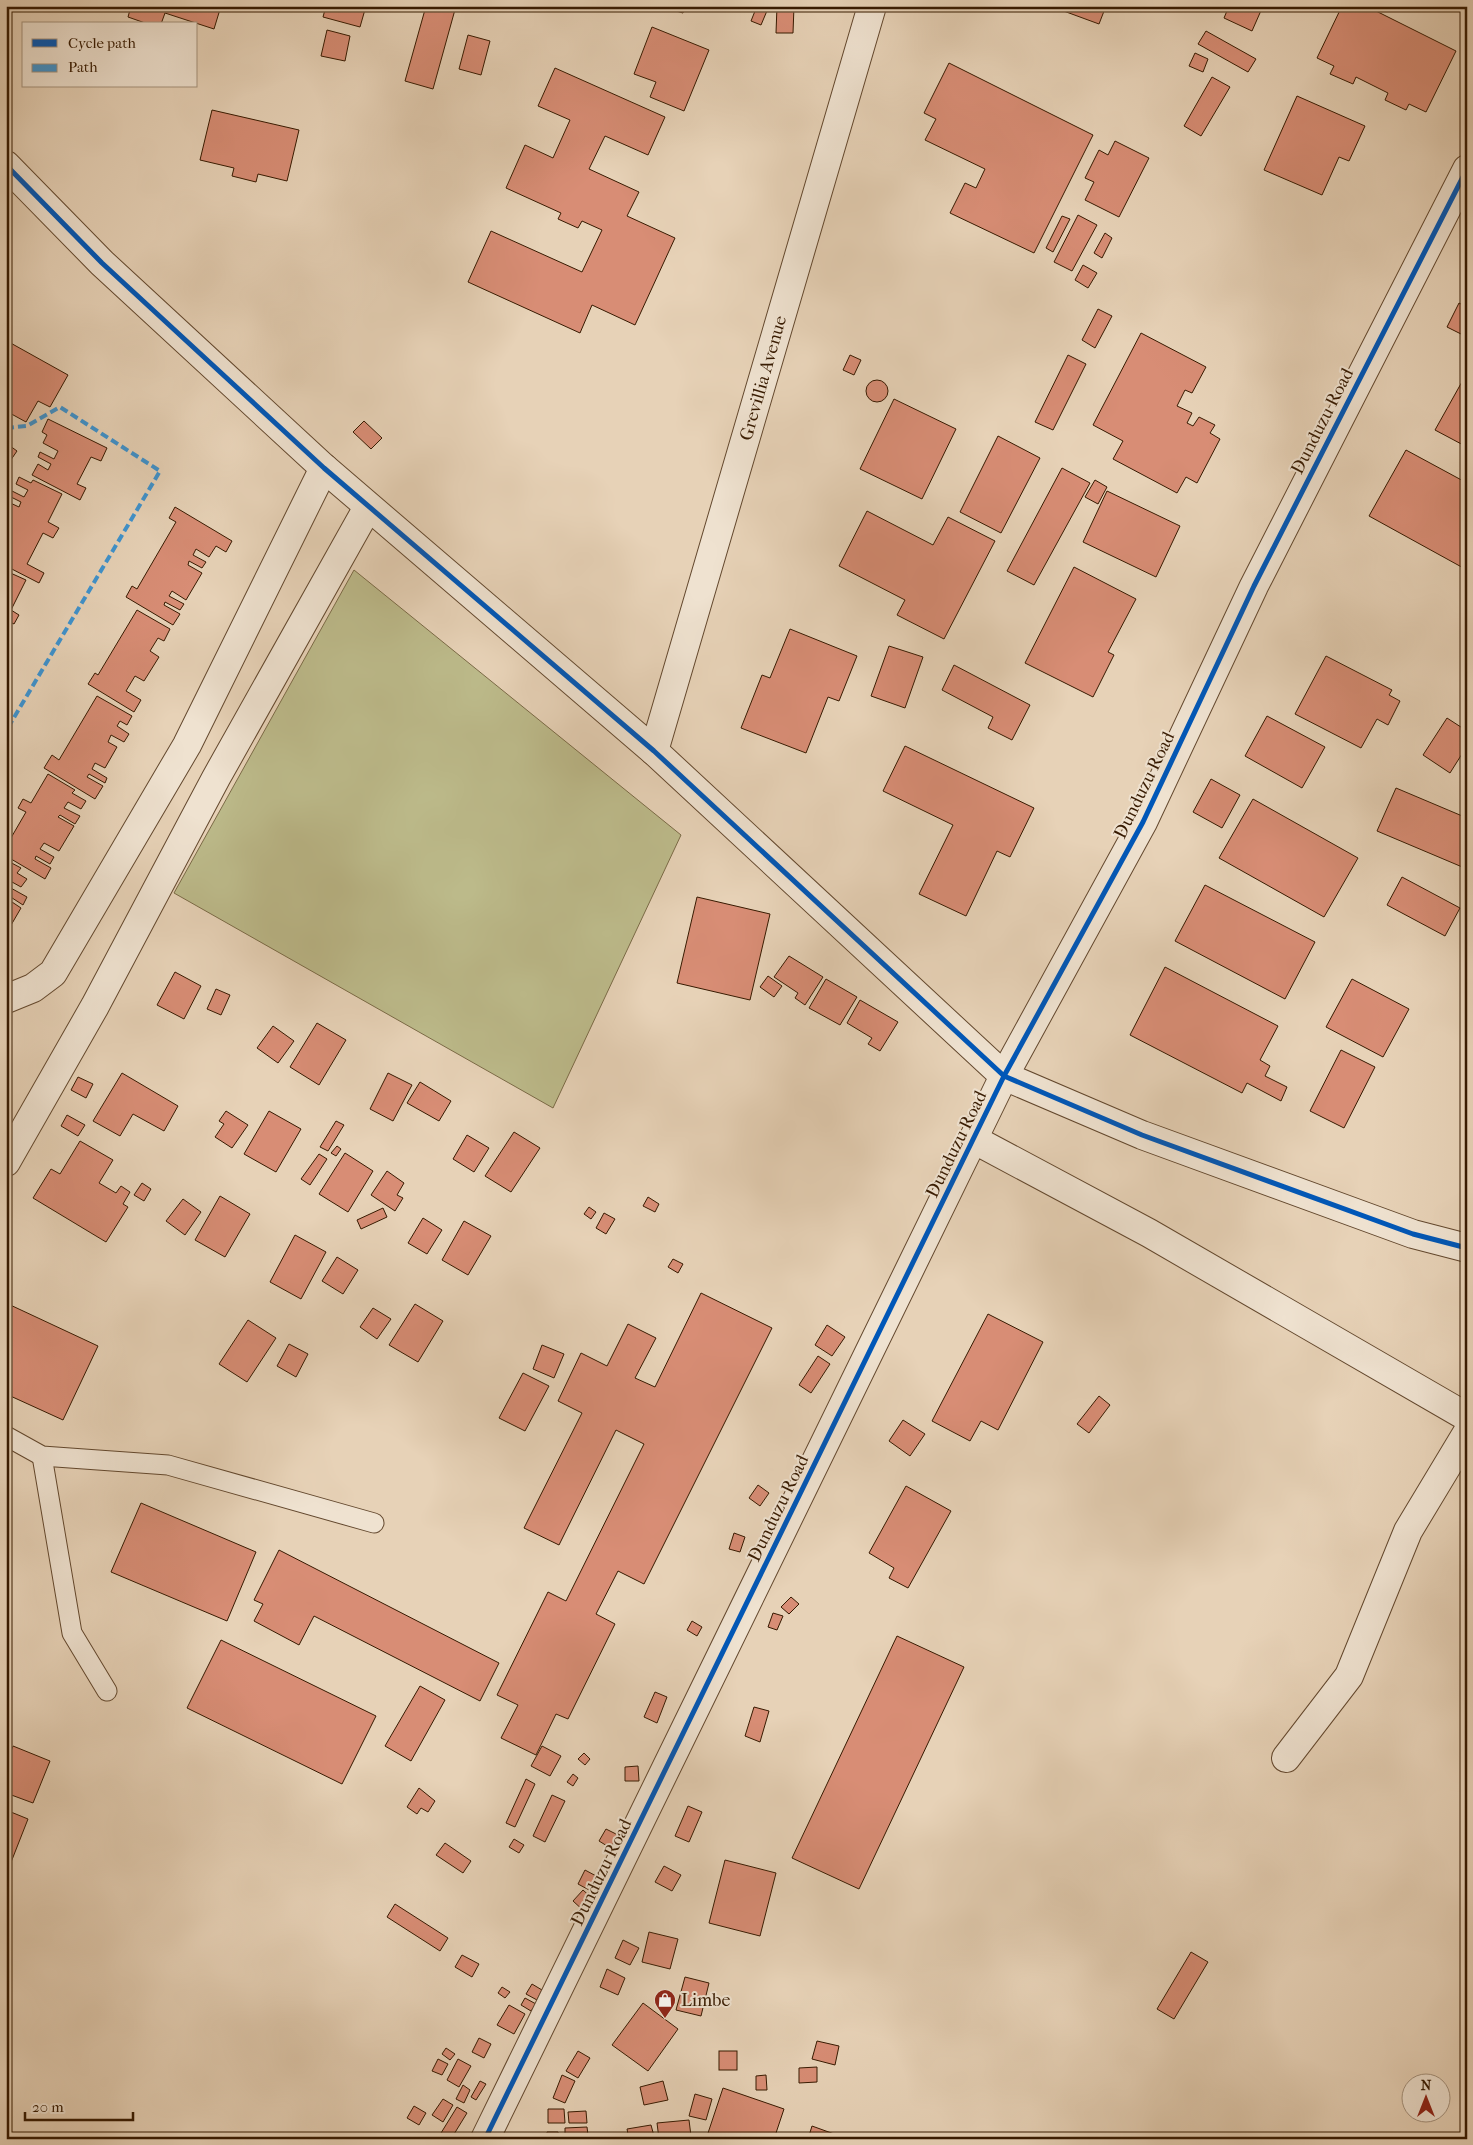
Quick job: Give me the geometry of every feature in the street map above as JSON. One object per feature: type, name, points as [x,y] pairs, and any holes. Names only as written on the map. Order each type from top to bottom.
[{"type":"street","name":"Grevillia Avenue","points":[[654,751],[872,6]]},
{"type":"street","points":[[6,165],[102,263],[324,468],[654,751],[1004,1076],[1142,1136],[1414,1234],[1467,1248]]},
{"type":"street","name":"Dunduzu Road","points":[[486,2139],[1004,1076],[1143,822],[1254,586],[1467,169]]},
{"type":"street","points":[[6,999],[33,988],[53,973],[187,745],[324,468]]},
{"type":"street","points":[[6,1162],[95,1006],[216,778],[368,507]]},
{"type":"street","points":[[973,1139],[1149,1232],[1467,1417]]},
{"type":"street","points":[[1286,1758],[1349,1676],[1408,1531],[1467,1433]]},
{"type":"lane","points":[[6,1436],[42,1456],[168,1465],[374,1523]]},
{"type":"lane","points":[[42,1456],[72,1633],[107,1691]]},
{"type":"shaded area","points":[[354,570],[681,835],[553,1108],[174,893]]},
{"type":"building","points":[[131,6],[221,6],[214,29],[198,24],[198,22],[165,13],[162,22],[142,22],[128,17]]},
{"type":"building","points":[[326,6],[366,6],[360,27],[323,17]]},
{"type":"building","points":[[426,6],[456,6],[433,89],[405,81]]},
{"type":"building","points":[[659,6],[685,6],[683,13]]},
{"type":"building","points":[[713,6],[724,6],[724,11],[713,10]]},
{"type":"building","points":[[757,6],[769,6],[761,25],[751,21]]},
{"type":"building","points":[[777,6],[794,6],[793,33],[776,33]]},
{"type":"building","points":[[1050,6],[1106,6],[1099,24]]},
{"type":"building","points":[[1229,6],[1263,6],[1252,31],[1224,18]]},
{"type":"building","points":[[1342,6],[1366,6],[1456,51],[1426,112],[1409,104],[1406,110],[1385,100],[1388,93],[1356,77],[1353,84],[1330,74],[1334,66],[1317,58]]},
{"type":"building","points":[[652,27],[709,50],[684,111],[650,97],[656,82],[634,74]]},
{"type":"building","points":[[327,30],[350,36],[345,61],[321,56]]},
{"type":"building","points":[[1206,31],[1256,59],[1248,72],[1198,44]]},
{"type":"building","points":[[468,35],[490,41],[481,75],[459,69]]},
{"type":"building","points":[[1195,53],[1208,59],[1203,72],[1189,66]]},
{"type":"building","points":[[949,63],[1093,135],[1034,253],[950,213],[965,183],[976,188],[985,169],[925,140],[936,119],[924,113]]},
{"type":"building","points":[[555,68],[665,117],[648,155],[605,136],[589,169],[639,192],[627,216],[675,238],[635,325],[592,305],[580,333],[468,282],[491,231],[582,272],[602,230],[582,221],[578,228],[558,219],[561,213],[506,188],[525,145],[553,158],[570,120],[538,106]]},
{"type":"building","points":[[1212,77],[1230,87],[1201,136],[1184,126]]},
{"type":"building","points":[[1297,96],[1365,126],[1349,161],[1339,157],[1322,195],[1264,170]]},
{"type":"building","points":[[212,110],[299,130],[287,181],[258,174],[256,182],[232,176],[234,168],[200,160]]},
{"type":"building","points":[[1115,141],[1149,158],[1119,217],[1085,200],[1094,182],[1085,178],[1099,150],[1108,155]]},
{"type":"building","points":[[1078,215],[1097,225],[1072,271],[1054,262]]},
{"type":"building","points":[[1062,216],[1070,219],[1053,252],[1046,248]]},
{"type":"building","points":[[1105,233],[1112,238],[1102,258],[1094,253]]},
{"type":"building","points":[[1083,265],[1097,273],[1088,288],[1075,280]]},
{"type":"building","points":[[1459,303],[1467,307],[1467,337],[1447,327]]},
{"type":"building","points":[[1098,309],[1112,316],[1095,348],[1082,340]]},
{"type":"building","points":[[1141,333],[1206,367],[1192,393],[1185,390],[1177,406],[1192,413],[1187,423],[1193,426],[1199,417],[1215,425],[1210,433],[1220,439],[1197,483],[1186,477],[1177,493],[1113,459],[1123,441],[1093,425]]},
{"type":"building","points":[[7,341],[68,375],[50,407],[38,401],[26,422],[6,411]]},
{"type":"building","points":[[850,355],[861,360],[854,375],[843,370]]},
{"type":"building","points":[[1068,355],[1086,364],[1053,430],[1035,422]]},
{"type":"building","points":[[877,380],[885,383],[888,391],[885,399],[877,402],[869,399],[866,391],[869,383]]},
{"type":"building","points":[[1463,380],[1467,382],[1467,447],[1435,430]]},
{"type":"building","points":[[894,399],[956,429],[922,499],[860,469]]},
{"type":"building","points":[[48,419],[107,448],[101,461],[91,457],[77,484],[86,488],[80,500],[32,475],[38,464],[48,470],[51,464],[38,457],[40,452],[54,459],[58,451],[43,443],[47,435],[42,432]]},
{"type":"building","points":[[364,421],[382,438],[371,449],[353,432]]},
{"type":"building","points":[[998,436],[1040,458],[1001,533],[960,512]]},
{"type":"building","points":[[6,443],[17,451],[6,467]]},
{"type":"building","points":[[1406,450],[1467,483],[1467,570],[1369,516]]},
{"type":"building","points":[[1062,468],[1090,483],[1034,585],[1007,571]]},
{"type":"building","points":[[19,477],[31,483],[33,480],[62,494],[48,522],[59,528],[53,538],[43,533],[27,564],[44,573],[39,583],[6,566],[6,501],[19,507],[21,502],[9,496],[12,491],[24,497],[28,490],[16,484]]},
{"type":"building","points":[[1095,480],[1107,487],[1098,504],[1085,497]]},
{"type":"building","points":[[1107,491],[1180,526],[1156,577],[1083,542]]},
{"type":"building","points":[[175,507],[232,541],[226,552],[216,546],[209,557],[196,549],[193,555],[206,562],[202,568],[189,561],[188,565],[202,573],[186,600],[172,591],[169,596],[184,604],[180,610],[165,602],[164,605],[180,614],[173,625],[126,597],[132,586],[137,589],[176,522],[169,518]]},
{"type":"building","points":[[867,511],[933,545],[948,517],[995,541],[944,639],[897,615],[905,600],[839,566]]},
{"type":"building","points":[[1074,567],[1136,599],[1108,652],[1114,655],[1093,697],[1025,663]]},
{"type":"building","points":[[6,571],[26,580],[11,610],[19,615],[14,624],[6,620]]},
{"type":"building","points":[[137,610],[170,629],[164,641],[158,638],[150,651],[159,657],[144,681],[135,676],[126,691],[141,700],[134,712],[88,684],[95,673],[98,675]]},
{"type":"building","points":[[790,629],[857,656],[839,701],[828,697],[806,753],[741,728],[762,675],[770,678]]},
{"type":"building","points":[[889,646],[923,657],[905,708],[871,696]]},
{"type":"building","points":[[1326,656],[1392,690],[1389,695],[1400,701],[1388,725],[1377,719],[1361,748],[1295,714]]},
{"type":"building","points":[[954,665],[1030,705],[1012,740],[988,728],[993,717],[942,690]]},
{"type":"building","points":[[97,696],[132,716],[127,725],[120,721],[117,726],[129,734],[124,742],[111,735],[108,742],[117,747],[105,768],[95,763],[92,769],[107,778],[105,783],[89,774],[87,777],[103,786],[95,799],[44,768],[52,755],[59,760]]},
{"type":"building","points":[[1267,716],[1325,747],[1302,788],[1245,756]]},
{"type":"building","points":[[1447,718],[1467,731],[1467,746],[1450,773],[1423,755]]},
{"type":"building","points":[[905,746],[1034,808],[1010,857],[997,851],[966,916],[919,894],[953,825],[883,791]]},
{"type":"building","points":[[48,774],[75,790],[72,793],[86,801],[81,809],[68,802],[64,808],[80,816],[75,824],[60,815],[58,817],[74,826],[59,851],[44,843],[40,849],[54,857],[50,864],[36,856],[35,859],[51,868],[45,879],[6,856],[6,843],[8,843],[26,812],[18,808],[23,799],[31,803]]},
{"type":"building","points":[[1211,779],[1240,795],[1222,828],[1193,812]]},
{"type":"building","points":[[1396,788],[1467,818],[1467,869],[1377,831]]},
{"type":"building","points":[[1253,799],[1358,858],[1324,917],[1219,858]]},
{"type":"building","points":[[6,860],[21,868],[17,873],[27,879],[21,887],[12,882],[9,887],[27,897],[23,905],[6,894]]},
{"type":"building","points":[[1402,877],[1460,908],[1445,936],[1387,905]]},
{"type":"building","points":[[1205,885],[1315,942],[1285,999],[1175,941]]},
{"type":"building","points":[[697,897],[770,914],[750,1000],[677,983]]},
{"type":"building","points":[[6,898],[21,908],[7,932],[6,932]]},
{"type":"building","points":[[789,956],[823,977],[805,1005],[795,998],[798,993],[774,977]]},
{"type":"building","points":[[1165,967],[1278,1026],[1260,1060],[1270,1066],[1265,1076],[1287,1087],[1281,1101],[1247,1083],[1242,1093],[1130,1035]]},
{"type":"building","points":[[175,972],[201,986],[184,1019],[157,1005]]},
{"type":"building","points":[[768,976],[782,986],[774,997],[760,987]]},
{"type":"building","points":[[826,979],[857,997],[840,1025],[809,1008]]},
{"type":"building","points":[[1352,979],[1409,1009],[1383,1057],[1326,1027]]},
{"type":"building","points":[[216,989],[230,995],[221,1015],[207,1009]]},
{"type":"building","points":[[860,1000],[898,1022],[880,1051],[868,1044],[872,1038],[847,1023]]},
{"type":"building","points":[[317,1023],[346,1040],[319,1085],[290,1067]]},
{"type":"building","points":[[273,1026],[294,1041],[278,1063],[257,1048]]},
{"type":"building","points":[[1341,1050],[1375,1067],[1344,1128],[1310,1111]]},
{"type":"building","points":[[122,1073],[178,1106],[164,1131],[133,1114],[120,1136],[93,1121]]},
{"type":"building","points":[[388,1073],[412,1085],[393,1121],[370,1109]]},
{"type":"building","points":[[78,1077],[93,1084],[86,1098],[71,1090]]},
{"type":"building","points":[[420,1082],[451,1101],[439,1121],[407,1103]]},
{"type":"building","points":[[226,1111],[248,1125],[232,1148],[215,1137],[224,1124],[219,1121]]},
{"type":"building","points":[[269,1111],[301,1129],[276,1172],[244,1154]]},
{"type":"building","points":[[67,1115],[85,1125],[78,1136],[61,1126]]},
{"type":"building","points":[[336,1121],[344,1125],[328,1151],[320,1147]]},
{"type":"building","points":[[514,1132],[540,1148],[511,1192],[485,1176]]},
{"type":"building","points":[[467,1135],[489,1148],[474,1172],[453,1159]]},
{"type":"building","points":[[80,1141],[113,1160],[99,1183],[116,1193],[121,1186],[130,1192],[123,1204],[128,1207],[106,1242],[33,1198],[51,1169],[60,1174]]},
{"type":"building","points":[[337,1146],[341,1149],[336,1156],[331,1153]]},
{"type":"building","points":[[345,1153],[373,1171],[348,1212],[319,1194]]},
{"type":"building","points":[[319,1154],[327,1159],[310,1185],[301,1179]]},
{"type":"building","points":[[387,1171],[404,1183],[397,1195],[403,1198],[395,1211],[371,1195]]},
{"type":"building","points":[[142,1183],[151,1189],[144,1201],[134,1195]]},
{"type":"building","points":[[220,1196],[250,1214],[225,1257],[195,1240]]},
{"type":"building","points":[[648,1197],[659,1204],[655,1212],[643,1206]]},
{"type":"building","points":[[183,1199],[201,1212],[185,1235],[166,1221]]},
{"type":"building","points":[[589,1207],[596,1212],[591,1219],[584,1214]]},
{"type":"building","points":[[383,1208],[387,1217],[361,1229],[357,1220]]},
{"type":"building","points":[[604,1213],[615,1219],[606,1234],[596,1228]]},
{"type":"building","points":[[423,1218],[442,1230],[427,1254],[408,1243]]},
{"type":"building","points":[[464,1221],[491,1236],[468,1275],[442,1260]]},
{"type":"building","points":[[295,1235],[326,1252],[301,1299],[270,1282]]},
{"type":"building","points":[[337,1257],[358,1270],[343,1294],[322,1281]]},
{"type":"building","points":[[673,1259],[683,1264],[678,1273],[668,1267]]},
{"type":"building","points":[[701,1293],[772,1328],[644,1584],[618,1571],[596,1614],[615,1624],[568,1719],[556,1714],[536,1755],[501,1738],[518,1705],[497,1695],[548,1592],[566,1601],[644,1444],[616,1430],[559,1545],[524,1528],[582,1413],[558,1401],[581,1353],[607,1366],[628,1324],[656,1338],[635,1378],[655,1387]]},
{"type":"building","points":[[6,1303],[98,1346],[63,1420],[6,1394]]},
{"type":"building","points":[[415,1304],[443,1321],[418,1362],[389,1345]]},
{"type":"building","points":[[373,1308],[391,1319],[377,1339],[360,1327]]},
{"type":"building","points":[[988,1314],[1043,1342],[998,1430],[981,1421],[970,1441],[932,1421]]},
{"type":"building","points":[[248,1320],[276,1338],[247,1382],[219,1364]]},
{"type":"building","points":[[827,1325],[845,1337],[832,1356],[815,1345]]},
{"type":"building","points":[[289,1344],[308,1354],[296,1377],[277,1366]]},
{"type":"building","points":[[542,1345],[564,1354],[554,1378],[533,1369]]},
{"type":"building","points":[[818,1356],[830,1364],[811,1393],[799,1385]]},
{"type":"building","points":[[523,1373],[549,1386],[525,1431],[499,1418]]},
{"type":"building","points":[[1099,1396],[1110,1405],[1089,1433],[1077,1424]]},
{"type":"building","points":[[903,1420],[925,1434],[910,1456],[889,1441]]},
{"type":"building","points":[[758,1485],[769,1493],[760,1506],[749,1498]]},
{"type":"building","points":[[906,1486],[951,1511],[908,1588],[889,1578],[894,1568],[869,1553]]},
{"type":"building","points":[[141,1503],[256,1552],[227,1621],[111,1572]]},
{"type":"building","points":[[734,1533],[745,1537],[740,1552],[729,1549]]},
{"type":"building","points":[[279,1550],[499,1663],[480,1701],[314,1616],[299,1645],[254,1621],[263,1604],[254,1600]]},
{"type":"building","points":[[791,1597],[799,1604],[789,1614],[781,1607]]},
{"type":"building","points":[[773,1613],[783,1616],[777,1630],[768,1627]]},
{"type":"building","points":[[692,1621],[702,1627],[697,1636],[687,1630]]},
{"type":"building","points":[[897,1636],[964,1667],[859,1889],[792,1858]]},
{"type":"building","points":[[221,1640],[376,1716],[342,1784],[187,1708]]},
{"type":"building","points":[[420,1686],[445,1700],[411,1761],[385,1746]]},
{"type":"building","points":[[655,1692],[667,1697],[657,1723],[644,1717]]},
{"type":"building","points":[[754,1707],[769,1711],[760,1742],[745,1736]]},
{"type":"building","points":[[13,1746],[50,1761],[33,1803],[6,1793],[6,1764]]},
{"type":"building","points":[[542,1746],[561,1756],[550,1776],[531,1766]]},
{"type":"building","points":[[584,1753],[590,1759],[585,1765],[578,1759]]},
{"type":"building","points":[[638,1766],[639,1781],[625,1781],[625,1767]]},
{"type":"building","points":[[573,1774],[578,1778],[573,1786],[567,1782]]},
{"type":"building","points":[[526,1779],[535,1784],[515,1827],[506,1823]]},
{"type":"building","points":[[419,1788],[435,1801],[428,1812],[421,1808],[417,1814],[407,1807]]},
{"type":"building","points":[[552,1795],[565,1801],[545,1842],[533,1836]]},
{"type":"building","points":[[688,1806],[702,1812],[689,1842],[675,1836]]},
{"type":"building","points":[[6,1810],[28,1819],[6,1875]]},
{"type":"building","points":[[606,1829],[620,1836],[612,1849],[599,1841]]},
{"type":"building","points":[[514,1839],[524,1845],[519,1853],[509,1847]]},
{"type":"building","points":[[445,1843],[471,1861],[463,1873],[436,1855]]},
{"type":"building","points":[[725,1860],[776,1873],[760,1936],[709,1923]]},
{"type":"building","points":[[664,1866],[681,1875],[672,1891],[655,1882]]},
{"type":"building","points":[[585,1870],[598,1877],[591,1891],[578,1884]]},
{"type":"building","points":[[583,1890],[594,1900],[584,1911],[573,1901]]},
{"type":"building","points":[[395,1904],[448,1938],[440,1951],[387,1917]]},
{"type":"building","points":[[649,1932],[678,1939],[670,1969],[642,1962]]},
{"type":"building","points":[[623,1940],[639,1948],[630,1965],[615,1958]]},
{"type":"building","points":[[1191,1952],[1208,1962],[1174,2019],[1157,2009]]},
{"type":"building","points":[[462,1955],[479,1964],[472,1977],[455,1967]]},
{"type":"building","points":[[607,1969],[625,1978],[618,1995],[600,1987]]},
{"type":"building","points":[[685,1977],[709,1983],[701,2016],[676,2010]]},
{"type":"building","points":[[532,1984],[542,1990],[537,2000],[526,1994]]},
{"type":"building","points":[[502,1987],[510,1992],[505,1998],[498,1993]]},
{"type":"building","points":[[525,1998],[536,2004],[531,2011],[521,2005]]},
{"type":"building","points":[[643,2003],[678,2029],[648,2071],[612,2045]]},
{"type":"building","points":[[509,2005],[525,2014],[514,2034],[497,2025]]},
{"type":"building","points":[[479,2038],[491,2044],[484,2058],[472,2052]]},
{"type":"building","points":[[817,2041],[839,2046],[835,2065],[812,2059]]},
{"type":"building","points":[[446,2048],[455,2054],[450,2060],[442,2054]]},
{"type":"building","points":[[578,2051],[590,2058],[578,2078],[566,2071]]},
{"type":"building","points":[[719,2051],[737,2051],[737,2070],[719,2070]]},
{"type":"building","points":[[438,2059],[448,2064],[442,2075],[432,2071]]},
{"type":"building","points":[[458,2059],[471,2066],[459,2087],[447,2080]]},
{"type":"building","points":[[817,2067],[817,2082],[799,2083],[799,2068]]},
{"type":"building","points":[[562,2075],[575,2081],[565,2103],[553,2098]]},
{"type":"building","points":[[766,2075],[767,2090],[756,2090],[756,2076]]},
{"type":"building","points":[[480,2081],[486,2084],[476,2100],[471,2097]]},
{"type":"building","points":[[663,2081],[668,2100],[644,2105],[640,2087]]},
{"type":"building","points":[[463,2085],[470,2090],[464,2103],[456,2099]]},
{"type":"building","points":[[723,2088],[784,2109],[774,2139],[724,2139],[708,2133]]},
{"type":"building","points":[[695,2094],[712,2099],[706,2120],[689,2116]]},
{"type":"building","points":[[443,2099],[453,2105],[443,2122],[432,2115]]},
{"type":"building","points":[[414,2106],[426,2113],[419,2125],[407,2118]]},
{"type":"building","points":[[457,2107],[467,2113],[451,2139],[441,2133]]},
{"type":"building","points":[[548,2109],[564,2109],[565,2123],[548,2123]]},
{"type":"building","points":[[586,2111],[587,2123],[569,2123],[568,2112]]},
{"type":"building","points":[[689,2120],[691,2136],[659,2139],[657,2123]]},
{"type":"building","points":[[651,2125],[654,2136],[629,2139],[627,2129]]},
{"type":"building","points":[[812,2126],[848,2139],[808,2139]]},
{"type":"building","points":[[587,2127],[588,2135],[565,2136],[565,2128]]},
{"type":"building","points":[[547,2132],[558,2132],[559,2139],[547,2139]]},
{"type":"marked path","points":[[6,428],[27,426],[60,407],[160,471],[6,731]]},
{"type":"cycle path","points":[[6,165],[102,263],[324,468],[654,751],[1004,1076],[1142,1135],[1413,1234],[1467,1248]]},
{"type":"cycle path","points":[[485,2139],[1004,1076],[1143,822],[1254,586],[1467,169]]},
{"type":"place","name":"Limbe","points":[[665,2019]]}]
